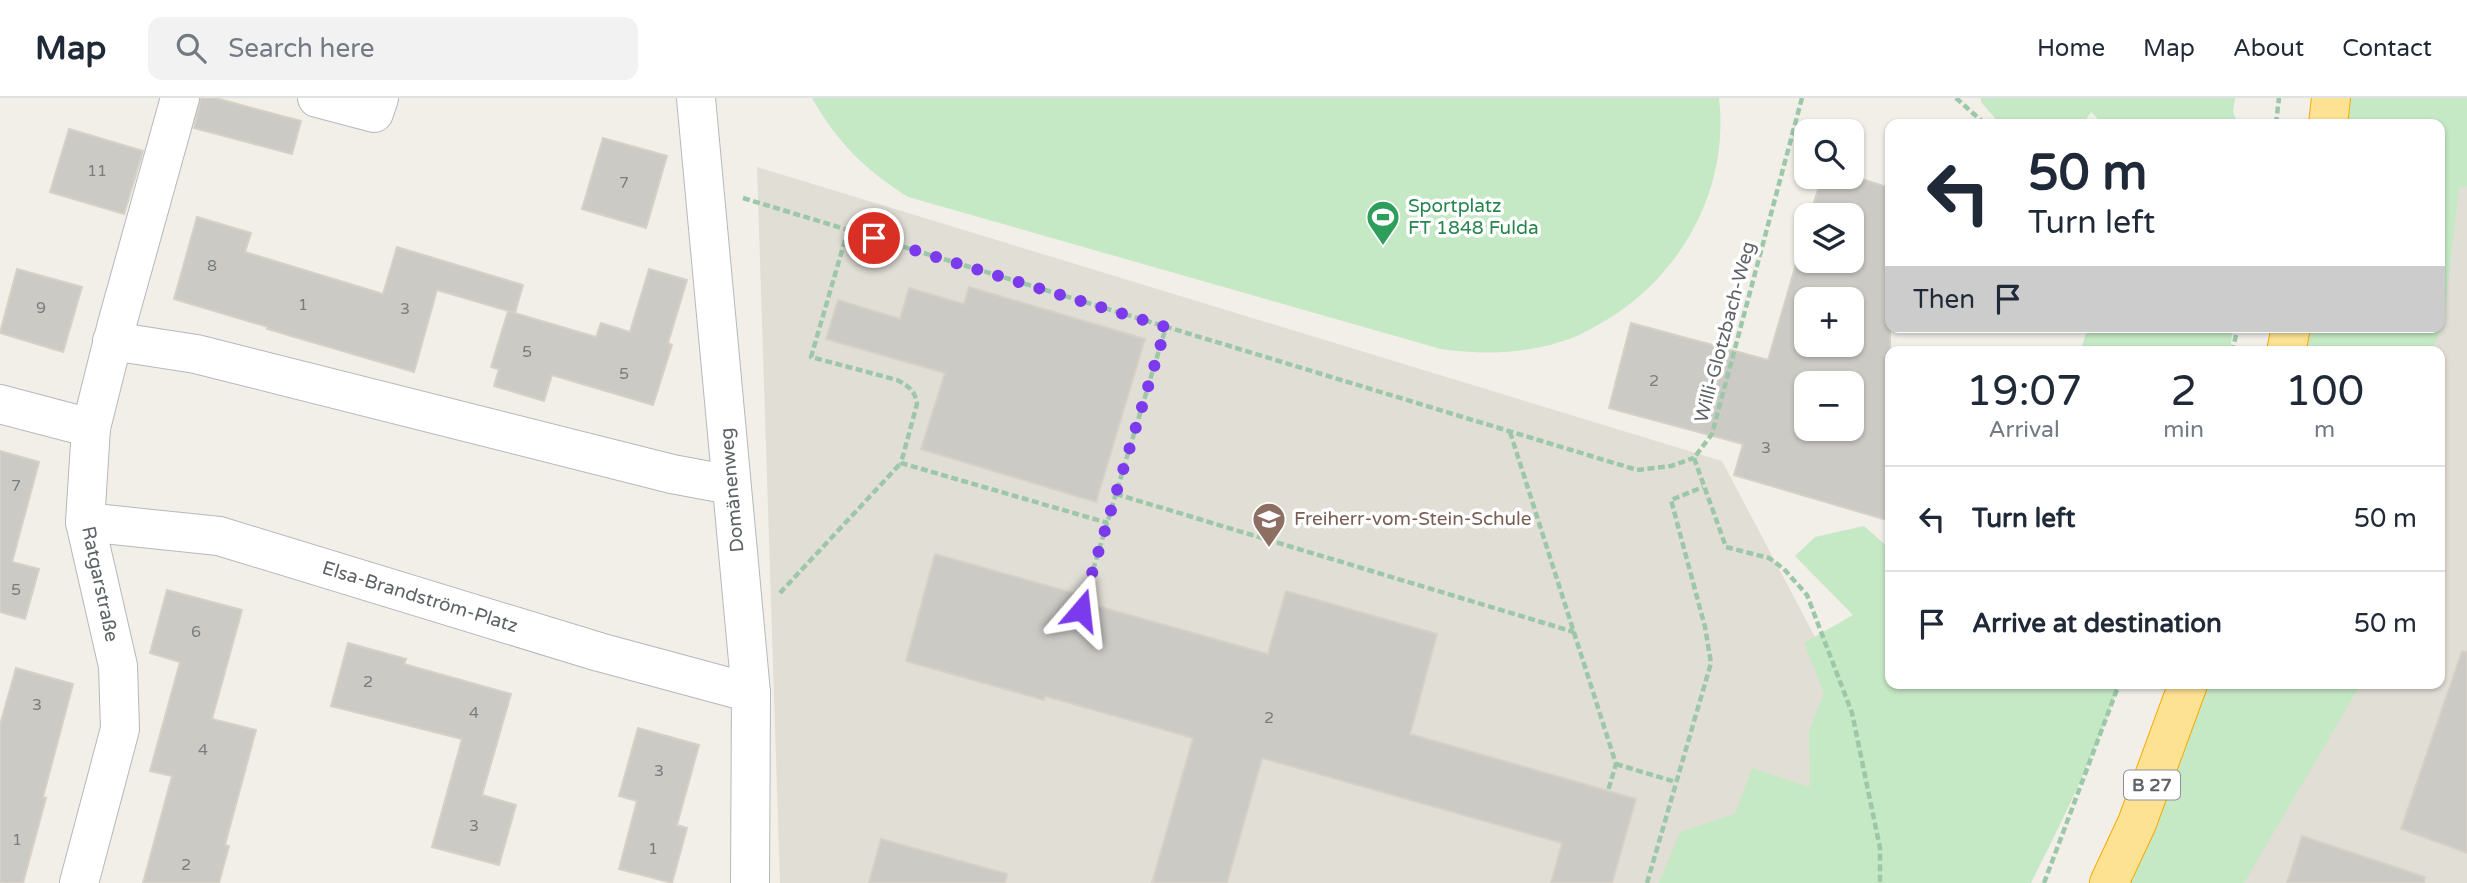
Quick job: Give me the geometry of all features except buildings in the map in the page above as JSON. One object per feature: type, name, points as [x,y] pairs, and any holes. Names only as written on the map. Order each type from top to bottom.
[{"type":"highway","points":[[2329,119],[2331,98]]},
{"type":"highway","name":"B 27","points":[[2109,883],[2137,822],[2186,689]]},
{"type":"street","points":[[317,98],[374,113],[379,98]]},
{"type":"street","name":"Domänenweg","points":[[696,98],[751,693],[750,883]]},
{"type":"street","name":"Ratgarstraße","points":[[79,883],[120,729],[118,666],[85,522],[91,428],[177,110]]},
{"type":"street","points":[[113,341],[196,354],[672,474],[731,485]]},
{"type":"street","points":[[0,404],[91,428]]},
{"type":"street","name":"Elsa-Brandström-Platz","points":[[85,522],[219,536],[586,648],[751,693]]},
{"type":"path","name":"Willi-Glotzbach-Weg","points":[[1694,458],[1712,434],[1802,98]]},
{"type":"path","points":[[1956,98],[1979,119]]},
{"type":"path","points":[[2277,119],[2279,98]]},
{"type":"path","points":[[743,198],[1636,470],[1671,466],[1694,458],[1726,547],[1769,558],[1784,569],[1807,594],[1853,713],[1880,848],[1881,883]]},
{"type":"path","points":[[774,601],[901,463],[917,404],[915,395],[908,386],[897,380],[811,357],[848,230]]},
{"type":"path","points":[[1081,610],[1166,327]]},
{"type":"path","points":[[1510,432],[1616,764],[1608,791]]},
{"type":"path","points":[[901,463],[1108,523]]},
{"type":"path","points":[[1647,883],[1710,663],[1705,627],[1671,500],[1703,486]]},
{"type":"path","points":[[1116,494],[1574,632]]},
{"type":"path","points":[[2044,883],[2117,689]]},
{"type":"path","points":[[1616,764],[1676,782]]},
{"type":"shaded area","points":[[2467,98],[2467,883],[2132,883],[2209,689],[2445,689],[2445,346],[2343,346],[2409,333],[2445,333],[2445,119]]},
{"type":"shaded area","name":"Freiherr-vom-Stein-Schule","points":[[757,167],[1722,461],[1815,637],[1855,786],[1864,883],[780,883]]},
{"type":"green space","name":"Sportplatz FT 1848 Fulda","points":[[812,98],[1719,98],[1720,133],[1716,167],[1707,200],[1674,259],[1651,285],[1625,307],[1572,338],[1524,350],[1474,352],[1441,349],[908,197],[853,154],[832,129]]},
{"type":"green space","points":[[1981,98],[2235,98],[2233,112],[2236,119],[2098,119],[2091,112],[2086,119],[1996,119],[1981,102]]},
{"type":"green space","points":[[2344,98],[2467,98],[2467,187],[2459,187],[2445,311],[2445,119],[2341,119]]},
{"type":"green space","points":[[2086,333],[2232,333],[2231,346],[2082,346]]},
{"type":"green space","points":[[2302,333],[2439,333],[2434,346],[2299,346]]},
{"type":"green space","points":[[1864,526],[1885,545],[1885,689],[2117,689],[2067,810],[2031,883],[1659,883],[1680,832],[1735,814],[1752,768],[1810,787],[1809,731],[1824,693],[1804,643],[1853,615],[1795,556],[1815,537]]},
{"type":"green space","points":[[2201,689],[2358,689],[2244,883],[2120,883]]},
{"type":"place","name":"Sportplatz FT 1848 Fulda","points":[[1383,247]]},
{"type":"place","name":"Freiherr-vom-Stein-Schule","points":[[1269,549]]},
{"type":"route","points":[[874,238],[1166,327],[1081,610]]}]
